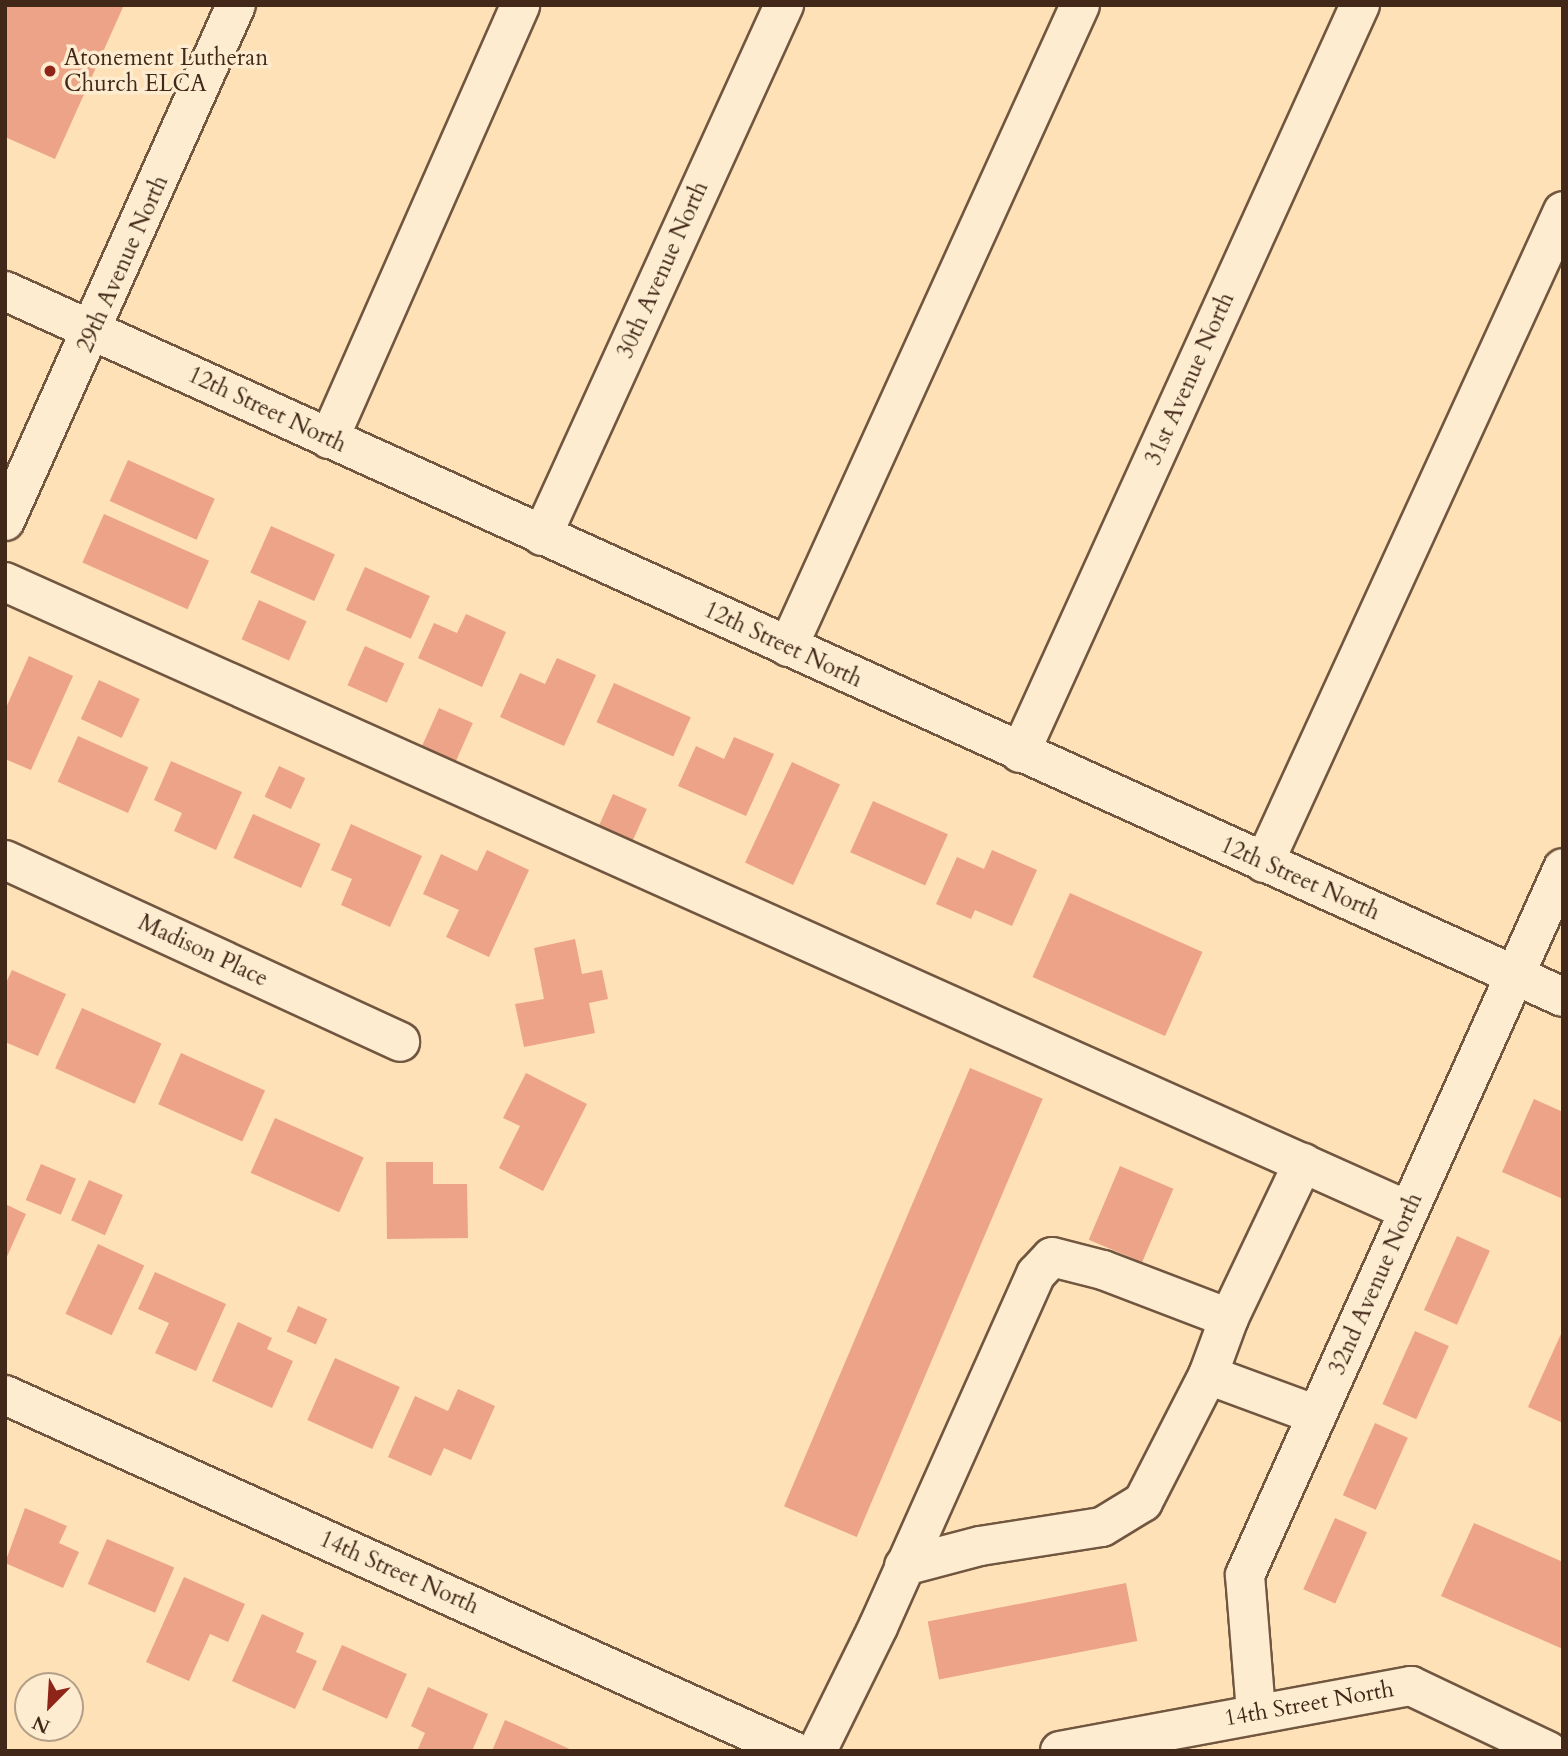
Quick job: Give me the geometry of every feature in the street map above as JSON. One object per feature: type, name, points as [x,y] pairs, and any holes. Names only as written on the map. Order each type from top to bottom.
[{"type":"street","name":"29th Avenue North","points":[[6,520],[94,331],[236,5]]},
{"type":"street","points":[[329,439],[520,5]]},
{"type":"street","name":"30th Avenue North","points":[[542,536],[784,5]]},
{"type":"street","points":[[788,647],[1080,5]]},
{"type":"street","name":"31st Avenue North","points":[[1020,753],[1360,5]]},
{"type":"street","points":[[1264,863],[1563,211]]},
{"type":"street","name":"12th Street North","points":[[5,291],[1563,997]]},
{"type":"street","points":[[5,582],[1409,1211]]},
{"type":"street","name":"Madison Place","points":[[5,860],[400,1042]]},
{"type":"street","name":"32nd Avenue North","points":[[1256,1712],[1245,1575],[1563,868]]},
{"type":"street","points":[[904,1566],[980,1546],[1102,1527],[1143,1502],[1208,1375],[1229,1318],[1303,1163]]},
{"type":"street","points":[[817,1751],[1036,1274],[1052,1257],[1103,1270],[1229,1318]]},
{"type":"street","points":[[1208,1375],[1317,1415]]},
{"type":"street","name":"14th Street North","points":[[5,1395],[793,1751]]},
{"type":"street","name":"14th Street North","points":[[1060,1751],[1256,1712],[1411,1686],[1548,1751]]},
{"type":"building","name":"Atonement Lutheran Church ELCA","points":[[5,5],[124,5],[55,159],[5,137]]},
{"type":"building","points":[[128,460],[215,499],[196,540],[110,501]]},
{"type":"building","points":[[104,514],[209,561],[188,609],[82,562]]},
{"type":"building","points":[[271,526],[335,554],[314,601],[250,573]]},
{"type":"building","points":[[365,567],[430,596],[411,639],[346,610]]},
{"type":"building","points":[[259,600],[307,621],[289,660],[242,639]]},
{"type":"building","points":[[466,614],[506,632],[482,687],[418,658],[434,623],[457,633]]},
{"type":"building","points":[[365,646],[404,663],[387,703],[348,685]]},
{"type":"building","points":[[29,656],[73,676],[31,770],[5,759],[5,710]]},
{"type":"building","points":[[557,658],[596,675],[564,746],[500,717],[520,673],[545,684]]},
{"type":"building","points":[[99,680],[140,699],[122,738],[81,719]]},
{"type":"building","points":[[614,683],[691,717],[673,756],[597,722]]},
{"type":"building","points":[[439,708],[473,723],[454,764],[421,749]]},
{"type":"building","points":[[78,736],[148,767],[128,813],[58,782]]},
{"type":"building","points":[[734,737],[774,754],[746,816],[678,786],[696,746],[724,759]]},
{"type":"building","points":[[171,761],[242,792],[216,850],[174,831],[182,813],[154,800]]},
{"type":"building","points":[[792,762],[840,784],[793,885],[745,863]]},
{"type":"building","points":[[279,766],[305,778],[291,809],[265,797]]},
{"type":"building","points":[[613,794],[647,809],[631,845],[597,830]]},
{"type":"building","points":[[873,801],[948,834],[925,886],[850,852]]},
{"type":"building","points":[[253,814],[321,844],[301,888],[233,858]]},
{"type":"building","points":[[351,824],[422,856],[390,927],[341,905],[352,879],[331,870]]},
{"type":"building","points":[[487,850],[529,870],[489,957],[446,937],[459,910],[423,894],[441,854],[477,871]]},
{"type":"building","points":[[992,850],[1037,870],[1012,926],[975,910],[971,919],[936,904],[957,857],[984,869]]},
{"type":"building","points":[[1070,893],[1202,952],[1165,1036],[1033,977]]},
{"type":"building","points":[[575,939],[582,974],[602,970],[608,999],[589,1003],[595,1033],[524,1047],[515,1004],[544,999],[534,948]]},
{"type":"building","points":[[12,970],[66,994],[38,1056],[5,1042],[5,985]]},
{"type":"building","points":[[82,1008],[161,1043],[135,1104],[55,1068]]},
{"type":"building","points":[[181,1053],[265,1090],[242,1142],[158,1104]]},
{"type":"building","points":[[970,1068],[1043,1099],[857,1537],[784,1506]]},
{"type":"building","points":[[526,1073],[587,1104],[543,1191],[499,1168],[520,1126],[503,1118]]},
{"type":"building","points":[[1534,1099],[1563,1112],[1563,1199],[1502,1172]]},
{"type":"building","points":[[275,1118],[364,1157],[339,1212],[251,1173]]},
{"type":"building","points":[[386,1162],[433,1162],[433,1184],[467,1184],[468,1238],[387,1239]]},
{"type":"building","points":[[41,1164],[76,1179],[61,1215],[26,1200]]},
{"type":"building","points":[[1120,1166],[1173,1189],[1142,1262],[1089,1240]]},
{"type":"building","points":[[89,1180],[123,1195],[105,1235],[71,1220]]},
{"type":"building","points":[[5,1204],[26,1214],[5,1261]]},
{"type":"building","points":[[1457,1236],[1490,1251],[1457,1325],[1424,1310]]},
{"type":"building","points":[[98,1244],[144,1266],[112,1335],[65,1314]]},
{"type":"building","points":[[155,1272],[226,1304],[196,1371],[155,1353],[169,1323],[138,1309]]},
{"type":"building","points":[[298,1306],[327,1319],[316,1345],[287,1332]]},
{"type":"building","points":[[238,1322],[272,1338],[267,1349],[293,1361],[272,1408],[212,1381]]},
{"type":"building","points":[[1415,1331],[1449,1346],[1416,1419],[1382,1404]]},
{"type":"building","points":[[1561,1334],[1563,1335],[1563,1423],[1528,1407]]},
{"type":"building","points":[[335,1358],[400,1387],[372,1449],[307,1420]]},
{"type":"building","points":[[458,1389],[495,1406],[471,1460],[444,1448],[431,1476],[388,1457],[415,1396],[448,1411]]},
{"type":"building","points":[[1375,1423],[1408,1438],[1376,1510],[1343,1495]]},
{"type":"building","points":[[25,1508],[67,1526],[59,1543],[79,1552],[63,1588],[5,1563]]},
{"type":"building","points":[[1335,1518],[1367,1532],[1335,1603],[1303,1589]]},
{"type":"building","points":[[1474,1523],[1563,1562],[1563,1649],[1441,1596]]},
{"type":"building","points":[[107,1539],[174,1568],[155,1613],[88,1584]]},
{"type":"building","points":[[184,1577],[245,1604],[228,1642],[210,1634],[189,1681],[146,1662]]},
{"type":"building","points":[[1126,1583],[1137,1641],[939,1679],[928,1622]]},
{"type":"building","points":[[262,1614],[304,1633],[296,1652],[317,1661],[295,1709],[232,1681]]},
{"type":"building","points":[[342,1645],[407,1674],[387,1719],[322,1690]]},
{"type":"building","points":[[428,1687],[488,1714],[472,1751],[417,1751],[425,1733],[411,1726]]},
{"type":"building","points":[[505,1720],[574,1751],[492,1751]]},
{"type":"place","name":"Atonement Lutheran Church ELCA","points":[[50,71]]}]
